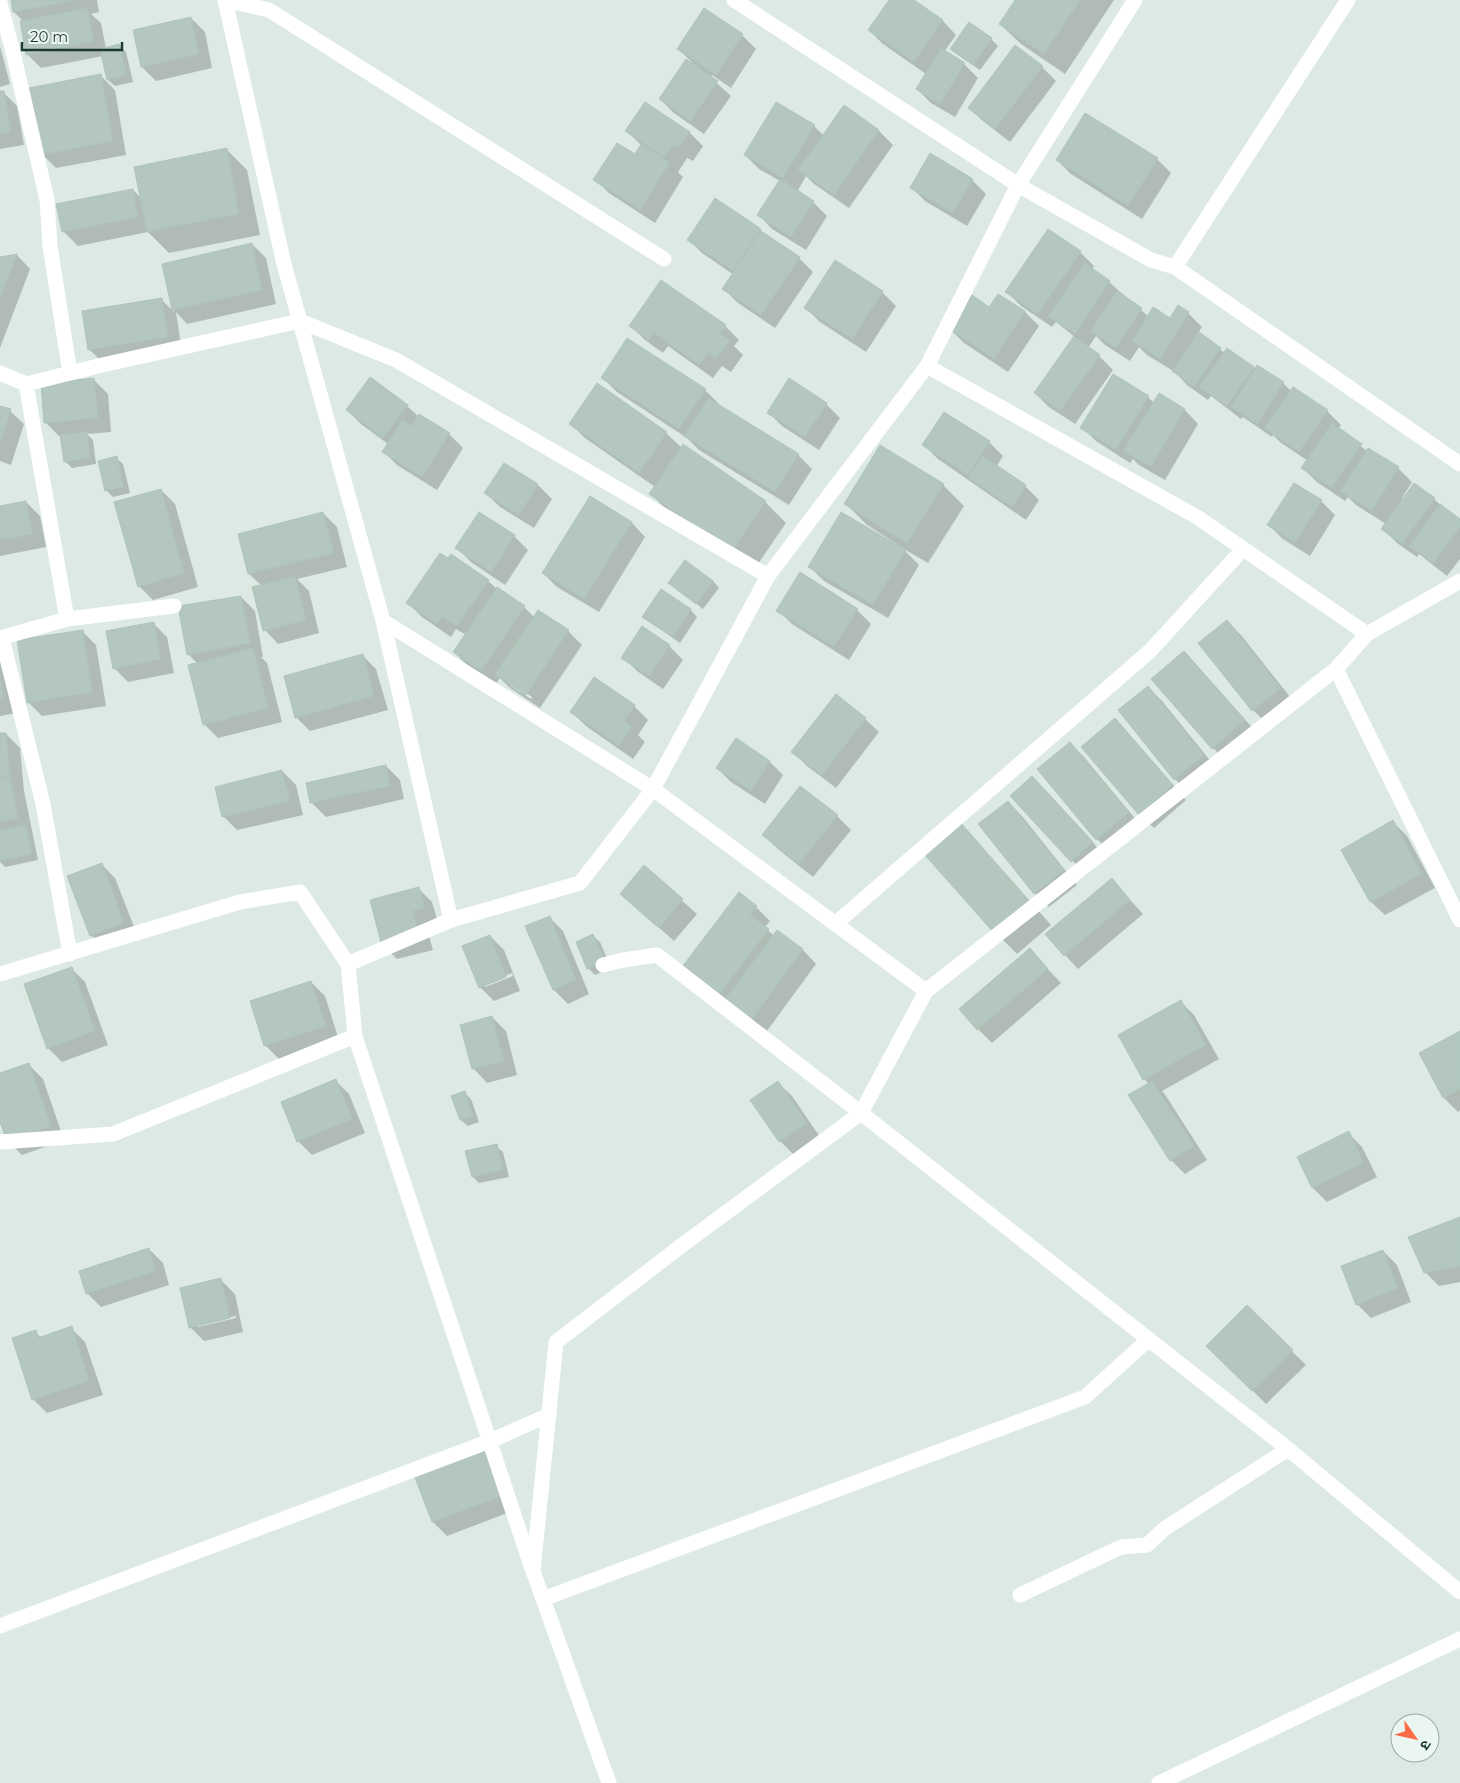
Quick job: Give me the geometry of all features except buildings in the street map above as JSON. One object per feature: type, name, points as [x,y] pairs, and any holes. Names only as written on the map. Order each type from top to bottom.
[{"type":"street","points":[[451,920],[383,621],[284,264],[225,0],[268,10],[664,259]]},
{"type":"street","points":[[734,0],[1018,185],[1151,260],[1175,266],[1460,464]]},
{"type":"street","points":[[348,964],[451,920],[580,883],[653,789],[768,576],[927,366],[1018,185],[1134,0]]},
{"type":"street","points":[[1175,266],[1348,0]]},
{"type":"street","points":[[0,3],[47,200],[50,246],[70,373]]},
{"type":"street","points":[[0,373],[26,384],[300,321],[396,360],[768,576]]},
{"type":"street","points":[[927,366],[1197,517],[1367,634]]},
{"type":"street","points":[[26,384],[68,619]]},
{"type":"street","points":[[835,924],[1150,652],[1244,549]]},
{"type":"street","points":[[533,1571],[556,1342],[680,1246],[861,1113],[926,991],[1336,669],[1367,634],[1460,581]]},
{"type":"street","points":[[70,954],[43,804],[1,638],[68,619],[174,606]]},
{"type":"street","points":[[383,621],[653,789],[926,991]]},
{"type":"street","points":[[1336,669],[1460,920]]},
{"type":"street","points":[[0,974],[240,902],[300,892],[348,964],[355,1036],[533,1571],[609,1783]]},
{"type":"street","points":[[603,965],[657,954],[1288,1448],[1460,1592]]},
{"type":"street","points":[[0,1142],[113,1134],[355,1036]]},
{"type":"street","points":[[543,1598],[1085,1397],[1149,1339]]},
{"type":"street","points":[[0,1626],[490,1441],[549,1415]]},
{"type":"street","points":[[1020,1595],[1121,1547],[1147,1545],[1164,1529],[1288,1448]]},
{"type":"street","points":[[1159,1783],[1460,1639]]}]
